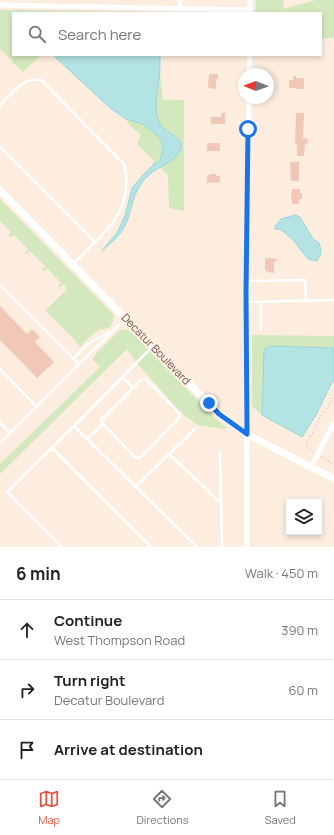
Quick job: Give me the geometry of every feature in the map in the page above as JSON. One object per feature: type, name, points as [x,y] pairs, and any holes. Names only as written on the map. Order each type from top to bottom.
[{"type":"street","points":[[180,0],[180,9]]},
{"type":"street","points":[[0,5],[250,11],[250,0]]},
{"type":"street","points":[[249,68],[250,56]]},
{"type":"street","points":[[246,547],[246,302],[249,104]]},
{"type":"street","name":"Decatur Boulevard","points":[[0,190],[219,414],[247,434],[334,479]]},
{"type":"street","points":[[311,467],[334,423]]},
{"type":"lane","points":[[0,105],[19,86],[34,79],[41,80],[124,164],[126,173],[125,196],[114,221],[73,264]]},
{"type":"lane","points":[[0,147],[95,242]]},
{"type":"lane","points":[[247,281],[305,280],[306,301]]},
{"type":"lane","points":[[0,285],[80,364]]},
{"type":"lane","points":[[246,302],[334,300]]},
{"type":"lane","points":[[261,302],[261,330]]},
{"type":"lane","points":[[0,443],[126,318]]},
{"type":"lane","points":[[74,358],[87,345],[115,329]]},
{"type":"lane","points":[[62,547],[7,492],[153,346]]},
{"type":"lane","points":[[0,369],[37,407]]},
{"type":"lane","points":[[122,377],[133,388]]},
{"type":"lane","points":[[142,379],[147,380],[179,413],[179,418],[140,458],[134,456],[103,424],[101,421],[102,419],[142,379]]},
{"type":"lane","points":[[0,423],[10,433]]},
{"type":"lane","points":[[87,439],[103,424]]},
{"type":"lane","points":[[74,426],[197,547]]},
{"type":"lane","points":[[135,487],[195,429]]},
{"type":"lane","points":[[52,448],[150,547]]},
{"type":"lane","points":[[220,452],[222,547]]},
{"type":"lane","points":[[169,454],[221,503]]},
{"type":"path","points":[[334,398],[320,418],[306,445],[317,454],[334,464]]},
{"type":"green space","points":[[284,0],[283,9],[316,0],[334,0],[334,38],[322,38],[322,12],[255,12],[256,1]]},
{"type":"green space","points":[[0,10],[156,12],[12,12],[12,56],[40,56],[23,72],[0,49]]},
{"type":"green space","points":[[159,65],[163,100],[184,100],[184,211],[169,208],[168,176],[160,167],[169,162],[181,147],[175,136],[161,126],[156,113]]},
{"type":"green space","points":[[126,119],[155,132],[162,142],[163,151],[161,157],[152,166],[153,160],[137,144],[141,135],[129,125]]},
{"type":"green space","points":[[0,199],[113,314],[113,321],[109,327],[97,331],[80,347],[76,343],[77,342],[44,309],[46,310],[67,289],[63,284],[58,287],[61,283],[47,268],[42,271],[45,266],[30,251],[25,254],[28,249],[14,235],[8,237],[11,232],[0,221]]},
{"type":"green space","points":[[122,329],[131,332],[215,418],[227,428],[224,429],[198,425],[185,416],[135,361],[127,349],[0,474],[0,464],[100,367],[93,360],[94,356]]},
{"type":"green space","points":[[252,335],[334,336],[334,348],[269,346],[264,350],[262,415],[252,406]]},
{"type":"water","points":[[54,56],[160,56],[160,73],[156,102],[158,119],[162,127],[179,140],[181,148],[176,157],[149,175],[139,187],[125,226],[119,235],[102,251],[118,231],[125,216],[132,188],[152,166],[160,160],[163,146],[161,140],[154,132],[142,124],[126,119],[110,108]]},
{"type":"water","points":[[295,215],[300,217],[313,239],[319,243],[321,250],[317,261],[308,259],[294,241],[284,232],[279,229],[275,229],[281,219]]},
{"type":"water","points":[[269,346],[334,348],[334,380],[316,415],[302,437],[262,415],[264,350]]},
{"type":"building","points":[[209,74],[218,74],[218,79],[216,79],[216,89],[208,88]]},
{"type":"building","points":[[293,76],[296,76],[296,78],[304,78],[304,89],[289,88],[289,80],[293,80]]},
{"type":"building","points":[[221,113],[225,113],[225,124],[211,124],[211,117],[221,117]]},
{"type":"building","points":[[296,113],[304,113],[303,138],[308,139],[308,143],[305,144],[304,156],[297,156],[297,145],[295,145]]},
{"type":"building","points":[[207,143],[220,143],[220,151],[207,151]]},
{"type":"building","points":[[290,162],[299,162],[299,181],[291,181]]},
{"type":"building","points":[[210,174],[220,176],[220,182],[207,183],[207,175]]},
{"type":"building","points":[[292,189],[300,189],[300,193],[302,193],[302,199],[299,199],[299,204],[292,204]]},
{"type":"building","points":[[265,259],[277,259],[277,261],[274,262],[274,273],[265,271]]},
{"type":"building","points":[[0,306],[27,334],[32,329],[40,337],[35,342],[54,362],[37,378],[0,340]]},
{"type":"route","points":[[209,403],[219,414],[247,434],[246,293],[248,129]]}]
